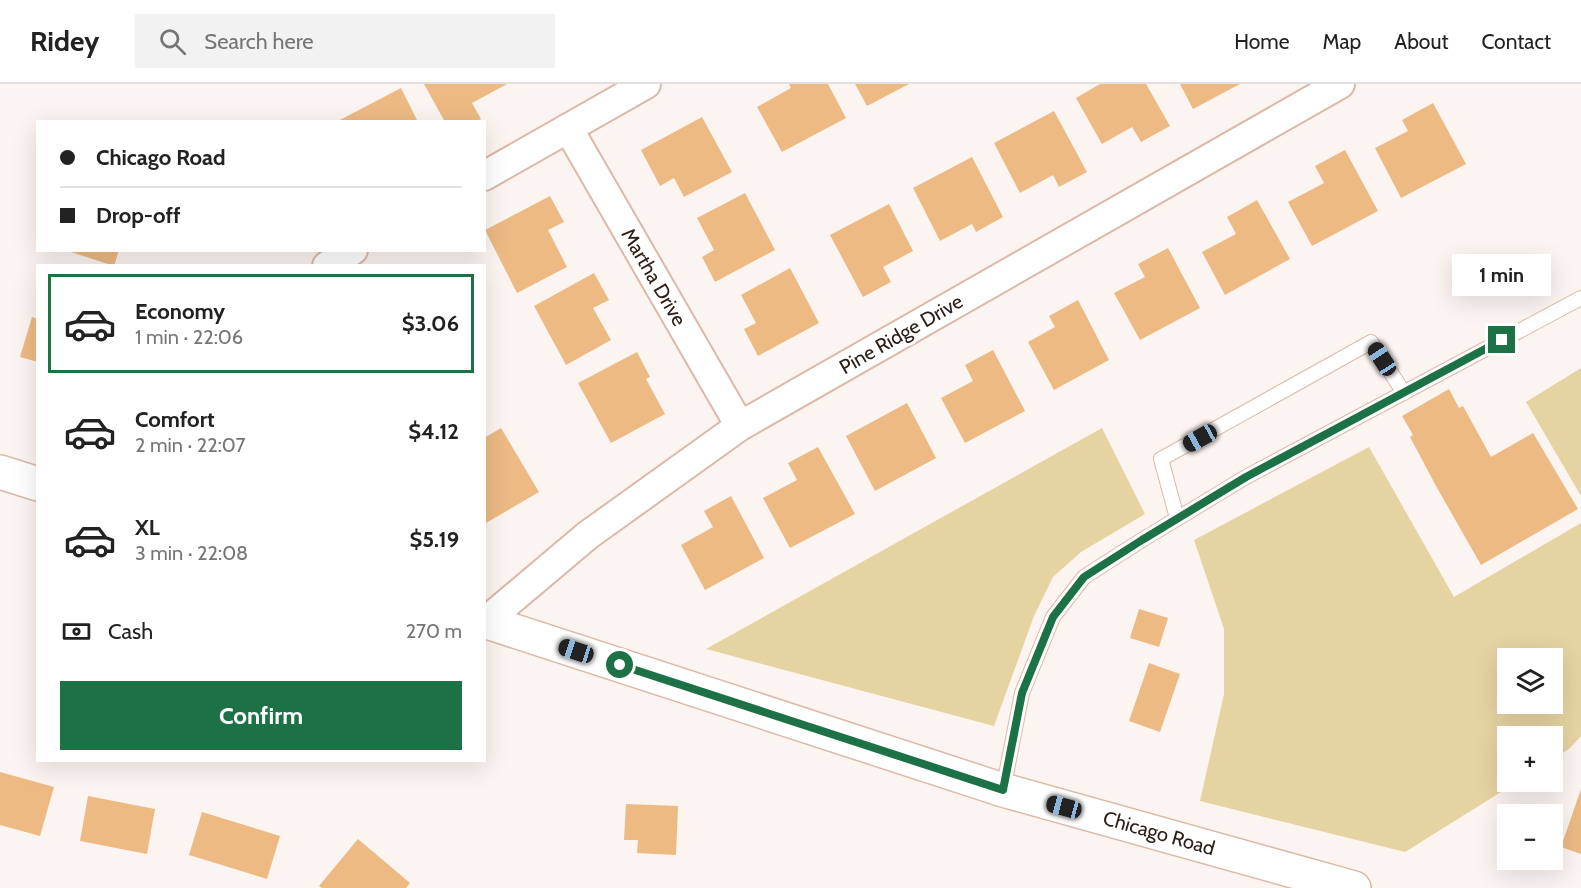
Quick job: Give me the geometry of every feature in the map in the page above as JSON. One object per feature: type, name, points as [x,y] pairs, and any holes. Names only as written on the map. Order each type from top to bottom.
[{"type":"street","points":[[486,175],[646,84]]},
{"type":"street","name":"Pine Ridge Drive","points":[[486,620],[588,535],[740,426],[1340,84]]},
{"type":"street","name":"Martha Drive","points":[[568,128],[740,426]]},
{"type":"street","points":[[330,264],[350,252]]},
{"type":"street","points":[[0,472],[36,483]]},
{"type":"street","name":"Chicago Road","points":[[486,621],[1003,790],[1354,888]]},
{"type":"lane","points":[[1003,790],[1022,693],[1053,617],[1084,577],[1246,477],[1581,298]]},
{"type":"lane","points":[[1177,518],[1161,459],[1371,342],[1404,393]]},
{"type":"shaded area","points":[[1581,368],[1581,496],[1526,402]]},
{"type":"shaded area","points":[[1102,428],[1145,514],[1081,552],[1053,577],[1034,616],[994,726],[706,649]]},
{"type":"shaded area","points":[[1369,447],[1454,597],[1581,523],[1581,736],[1563,753],[1563,726],[1497,726],[1497,792],[1501,792],[1405,852],[1200,801],[1224,694],[1224,629],[1194,540]]},
{"type":"building","points":[[424,84],[507,84],[472,103],[481,119],[479,120],[444,120]]},
{"type":"building","points":[[789,84],[828,84],[846,118],[782,152],[757,107],[791,88]]},
{"type":"building","points":[[855,84],[909,84],[867,106]]},
{"type":"building","points":[[1100,84],[1146,84],[1170,126],[1141,142],[1132,127],[1102,144],[1076,98]]},
{"type":"building","points":[[1180,84],[1240,84],[1193,109]]},
{"type":"building","points":[[401,88],[417,120],[340,120]]},
{"type":"building","points":[[1433,103],[1466,164],[1401,198],[1375,148],[1408,131],[1402,120]]},
{"type":"building","points":[[1054,111],[1087,172],[1059,187],[1053,175],[1020,193],[994,143]]},
{"type":"building","points":[[702,117],[732,172],[684,197],[674,178],[660,186],[641,150]]},
{"type":"building","points":[[1345,150],[1378,211],[1312,246],[1288,202],[1324,183],[1315,166]]},
{"type":"building","points":[[972,157],[1003,217],[976,232],[972,224],[940,241],[913,188]]},
{"type":"building","points":[[745,193],[775,250],[715,282],[702,257],[714,250],[697,218]]},
{"type":"building","points":[[550,196],[564,222],[548,230],[567,267],[517,293],[486,229]]},
{"type":"building","points":[[1257,200],[1290,259],[1225,295],[1202,252],[1236,234],[1227,217]]},
{"type":"building","points":[[889,204],[913,251],[883,267],[891,282],[863,297],[830,235]]},
{"type":"building","points":[[1168,248],[1200,308],[1140,340],[1114,293],[1145,277],[1138,264]]},
{"type":"building","points":[[71,252],[118,252],[115,264]]},
{"type":"building","points":[[790,268],[819,323],[758,356],[744,329],[756,323],[741,295]]},
{"type":"building","points":[[594,273],[609,300],[593,308],[611,340],[566,365],[534,306]]},
{"type":"building","points":[[1078,300],[1109,360],[1054,390],[1028,342],[1055,327],[1049,316]]},
{"type":"building","points":[[32,317],[36,318],[36,361],[20,357]]},
{"type":"building","points":[[993,350],[1025,411],[965,443],[941,398],[973,381],[965,365]]},
{"type":"building","points":[[637,352],[650,377],[646,379],[665,414],[611,443],[578,383]]},
{"type":"building","points":[[1449,389],[1459,408],[1463,406],[1491,457],[1533,433],[1578,509],[1481,565],[1410,437],[1413,435],[1402,416]]},
{"type":"building","points":[[907,403],[936,458],[875,491],[846,436]]},
{"type":"building","points":[[501,428],[539,492],[486,523],[486,437]]},
{"type":"building","points":[[818,447],[855,514],[790,548],[763,498],[797,480],[788,463]]},
{"type":"building","points":[[731,496],[764,558],[705,590],[681,545],[713,527],[704,511]]},
{"type":"building","points":[[1139,609],[1168,618],[1159,647],[1130,638]]},
{"type":"building","points":[[1149,663],[1180,674],[1160,732],[1129,721]]},
{"type":"building","points":[[0,772],[54,787],[40,836],[0,825]]},
{"type":"building","points":[[1581,789],[1581,854],[1563,848],[1563,841]]},
{"type":"building","points":[[88,796],[155,809],[147,854],[80,841]]},
{"type":"building","points":[[626,804],[678,806],[676,855],[637,853],[638,840],[624,840]]},
{"type":"building","points":[[202,812],[280,836],[267,879],[189,855]]},
{"type":"building","points":[[358,839],[410,883],[406,888],[322,888],[319,886]]},
{"type":"route","points":[[620,665],[1003,790],[1022,693],[1053,617],[1084,577],[1246,477],[1502,340]]}]
